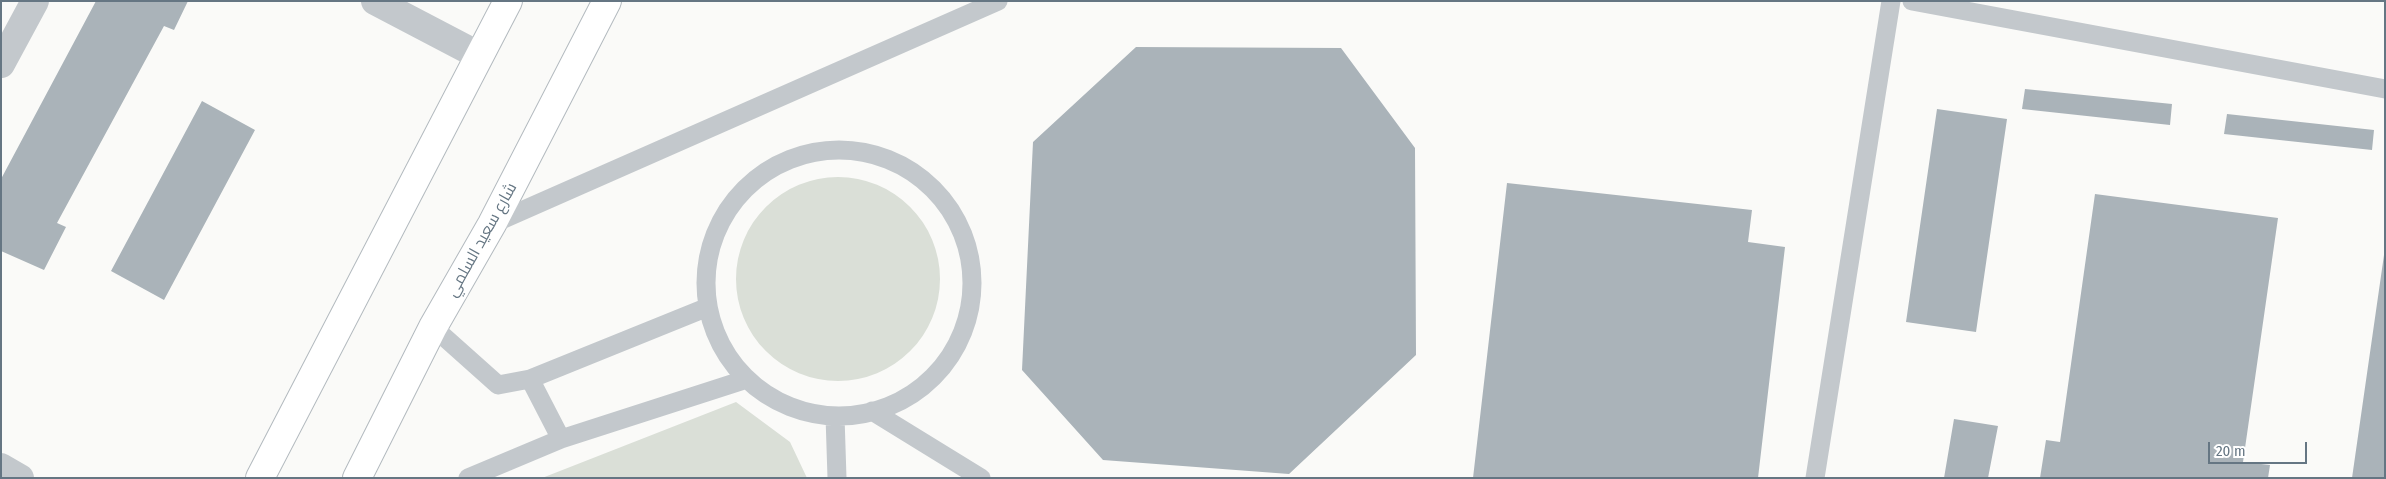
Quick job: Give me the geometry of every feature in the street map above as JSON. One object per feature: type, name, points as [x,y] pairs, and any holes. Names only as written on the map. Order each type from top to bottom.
[{"type":"street","points":[[1,64],[36,1]]},
{"type":"street","points":[[375,1],[478,55]]},
{"type":"street","points":[[260,478],[478,55],[508,1]]},
{"type":"street","name":"شارع سعيد السلمي","points":[[357,478],[433,327],[492,224],[607,1]]},
{"type":"street","points":[[1,467],[20,478]]},
{"type":"lane","points":[[492,224],[998,1]]},
{"type":"lane","points":[[1815,478],[1891,1]]},
{"type":"lane","points":[[1912,1],[1960,6],[2385,88]]},
{"type":"lane","points":[[837,150],[862,151],[887,158],[910,169],[930,185],[948,204],[961,228],[970,252],[973,278],[971,304],[964,330],[949,358],[928,382],[902,400],[872,411],[835,416],[798,410],[744,380],[719,340],[708,307],[706,281],[708,264],[717,231],[729,209],[745,189],[765,173],[795,158],[812,153],[837,150]]},
{"type":"lane","points":[[433,327],[498,385],[530,379],[708,307]]},
{"type":"lane","points":[[530,379],[561,438]]},
{"type":"lane","points":[[468,478],[561,438],[744,380]]},
{"type":"lane","points":[[872,411],[981,478]]},
{"type":"lane","points":[[835,416],[837,478]]},
{"type":"shaded area","points":[[838,177],[858,179],[886,189],[903,200],[917,214],[932,240],[938,259],[940,279],[938,299],[928,327],[917,344],[903,358],[877,373],[858,379],[838,381],[818,379],[790,369],[773,358],[759,344],[744,318],[738,299],[736,279],[738,259],[748,231],[759,214],[773,200],[799,185],[818,179]]},
{"type":"shaded area","points":[[736,402],[790,442],[807,478],[542,478]]},
{"type":"building","points":[[96,1],[188,1],[174,30],[164,26],[57,223],[66,227],[44,270],[1,251],[1,179]]},
{"type":"building","points":[[1136,47],[1341,48],[1415,148],[1416,355],[1289,474],[1103,460],[1022,370],[1033,142]]},
{"type":"building","points":[[2025,89],[2172,104],[2170,125],[2022,109]]},
{"type":"building","points":[[202,101],[255,130],[164,300],[111,271]]},
{"type":"building","points":[[1937,109],[2007,119],[1976,332],[1906,322]]},
{"type":"building","points":[[2227,114],[2374,130],[2372,150],[2224,134]]},
{"type":"building","points":[[1507,183],[1752,210],[1748,242],[1785,247],[1758,478],[1473,478]]},
{"type":"building","points":[[2095,194],[2278,218],[2243,462],[2270,465],[2268,478],[2040,478],[2046,440],[2060,442]]},
{"type":"building","points":[[2384,255],[2385,478],[2352,478]]},
{"type":"building","points":[[1954,419],[1998,426],[1988,478],[1944,478]]}]
